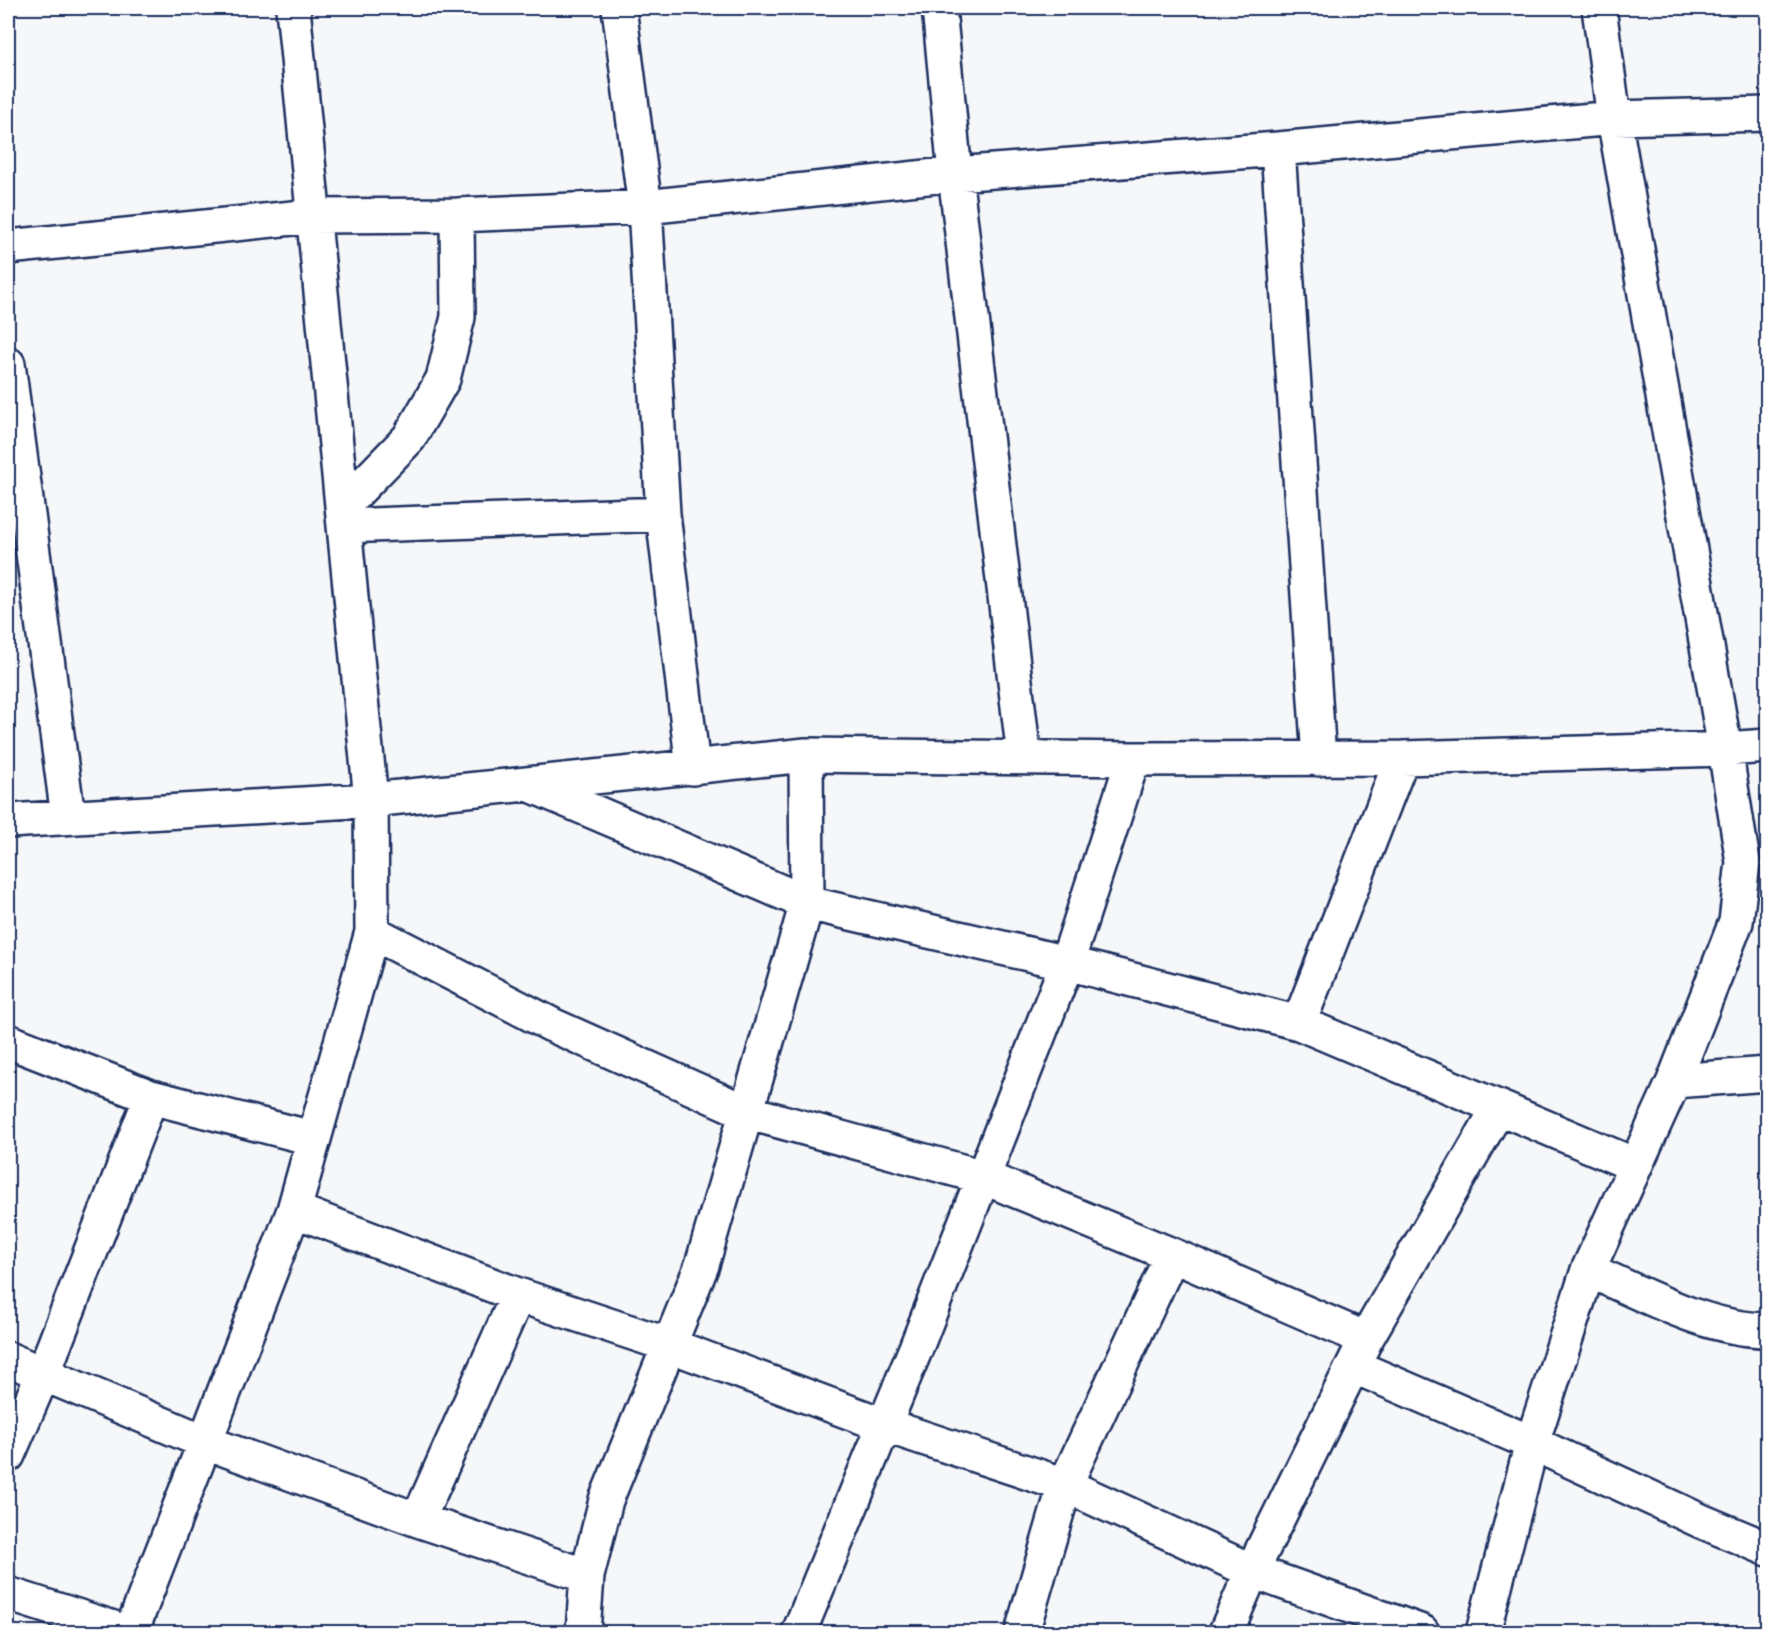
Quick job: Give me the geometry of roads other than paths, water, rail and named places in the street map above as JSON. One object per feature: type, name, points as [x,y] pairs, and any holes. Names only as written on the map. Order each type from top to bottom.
[{"type":"street","points":[[130,1632],[206,1442],[294,1210],[312,1138],[372,932],[371,800],[293,8]]},
{"type":"street","points":[[619,8],[645,207],[663,514],[693,768]]},
{"type":"street","points":[[939,8],[955,174],[1024,757]]},
{"type":"street","points":[[1483,1632],[1532,1443],[1588,1270],[1674,1081],[1736,922],[1743,862],[1614,118],[1599,8]]},
{"type":"street","points":[[8,247],[313,216],[458,215],[645,207],[955,174],[1278,149],[1614,118],[1767,114]]},
{"type":"street","points":[[1278,149],[1318,759]]},
{"type":"street","points":[[343,516],[410,438],[443,379],[458,317],[458,215]]},
{"type":"street","points":[[8,364],[68,817]]},
{"type":"street","points":[[343,516],[663,514]]},
{"type":"street","points":[[8,820],[371,800],[806,755],[1318,759],[1767,746]]},
{"type":"street","points":[[583,1632],[587,1576],[606,1500],[702,1265],[807,903],[806,755]]},
{"type":"street","points":[[1299,1023],[1402,758]]},
{"type":"street","points":[[799,1632],[884,1425],[1067,963],[1133,759]]},
{"type":"street","points":[[526,783],[807,903],[1067,963],[1299,1023],[1635,1165]]},
{"type":"street","points":[[372,932],[552,1025],[746,1112],[982,1177],[1172,1255],[1532,1443],[1767,1549]]},
{"type":"street","points":[[8,1041],[152,1097],[312,1138]]},
{"type":"street","points":[[1674,1081],[1767,1074]]},
{"type":"street","points":[[8,1455],[43,1374],[152,1097]]},
{"type":"street","points":[[1227,1632],[1252,1571],[1360,1353],[1499,1107]]},
{"type":"street","points":[[294,1210],[518,1295],[669,1345],[884,1425],[1065,1485],[1252,1571],[1422,1632]]},
{"type":"street","points":[[1022,1632],[1065,1485],[1172,1255]]},
{"type":"street","points":[[1588,1270],[1685,1312],[1726,1326],[1767,1330]]},
{"type":"street","points":[[418,1520],[518,1295]]},
{"type":"street","points":[[8,1359],[206,1442],[418,1520],[587,1576]]},
{"type":"street","points":[[8,1594],[126,1632]]}]
